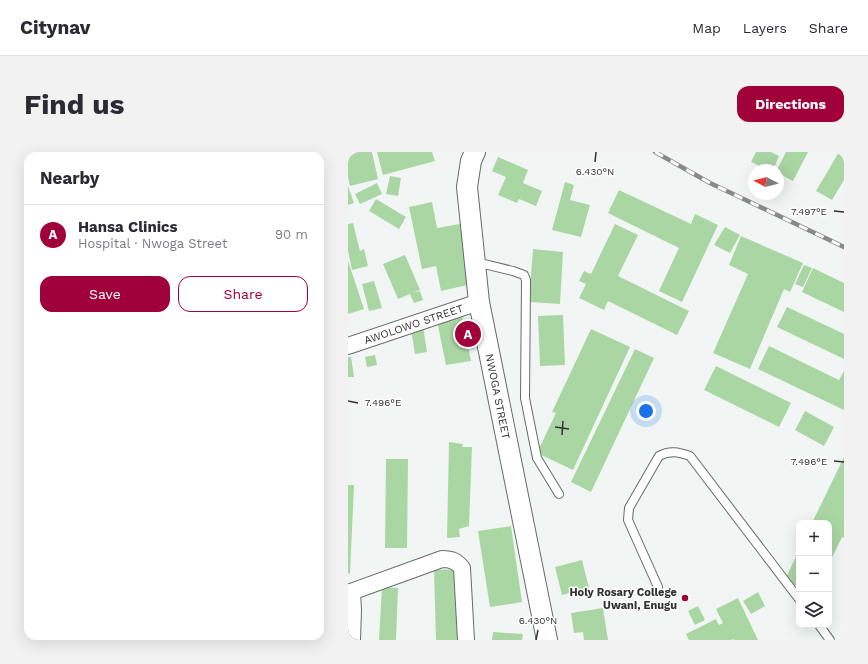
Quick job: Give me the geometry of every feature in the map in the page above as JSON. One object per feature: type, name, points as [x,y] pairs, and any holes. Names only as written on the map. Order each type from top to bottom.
[{"type":"street","name":"NWOGA STREET","points":[[471,155],[467,187],[479,302],[547,640]]},
{"type":"street","name":"AWOLOWO STREET","points":[[348,346],[479,302]]},
{"type":"street","points":[[352,640],[353,610],[350,592],[442,559],[451,559],[456,561],[462,568],[466,640]]},
{"type":"lane","points":[[476,262],[513,271],[524,276],[526,280],[525,398],[537,458],[559,494]]},
{"type":"lane","points":[[658,586],[628,520],[629,508],[659,456],[667,452],[678,452],[690,456],[796,595]]},
{"type":"lane","points":[[821,628],[830,640]]},
{"type":"building","points":[[348,152],[372,152],[378,179],[350,186],[348,177]]},
{"type":"building","points":[[377,152],[432,152],[435,161],[383,175]]},
{"type":"building","points":[[756,152],[771,152],[779,156],[776,164],[755,164],[751,162]]},
{"type":"building","points":[[786,152],[808,152],[793,181],[784,176],[784,164],[780,164]]},
{"type":"building","points":[[839,152],[844,152],[844,180],[832,200],[816,191]]},
{"type":"building","points":[[498,157],[528,170],[523,183],[542,191],[536,206],[519,199],[517,203],[498,195],[506,177],[492,171]]},
{"type":"building","points":[[390,176],[401,178],[398,196],[386,194]]},
{"type":"building","points":[[565,182],[574,185],[570,200],[590,205],[581,237],[552,230]]},
{"type":"building","points":[[377,183],[382,194],[360,204],[355,194]]},
{"type":"building","points":[[348,186],[354,203],[348,205]]},
{"type":"building","points":[[619,190],[691,224],[695,214],[718,225],[682,302],[659,291],[679,248],[608,213]]},
{"type":"building","points":[[376,199],[406,217],[399,229],[369,211]]},
{"type":"building","points":[[432,202],[437,228],[460,224],[472,284],[441,291],[436,266],[422,269],[409,207]]},
{"type":"building","points":[[353,223],[360,251],[364,249],[368,266],[352,270],[348,251],[348,224]]},
{"type":"building","points":[[615,224],[638,235],[618,276],[689,311],[677,335],[608,301],[604,310],[579,298],[586,284],[579,281],[584,271],[591,274]]},
{"type":"building","points":[[725,227],[740,235],[730,253],[714,245]]},
{"type":"building","points":[[741,236],[803,263],[790,292],[784,289],[750,369],[713,353],[748,274],[729,265]]},
{"type":"building","points":[[533,249],[563,252],[560,304],[529,302]]},
{"type":"building","points":[[405,255],[420,290],[412,293],[420,291],[423,300],[414,303],[410,294],[398,299],[383,264]]},
{"type":"building","points":[[348,261],[364,309],[348,314]]},
{"type":"building","points":[[804,265],[812,268],[803,287],[795,284]]},
{"type":"building","points":[[813,268],[844,283],[844,312],[802,292]]},
{"type":"building","points":[[374,281],[382,308],[369,311],[362,284]]},
{"type":"building","points":[[787,307],[844,334],[844,359],[777,327]]},
{"type":"building","points":[[563,315],[565,365],[540,366],[538,316]]},
{"type":"building","points":[[462,316],[471,361],[446,365],[437,321]]},
{"type":"building","points":[[423,327],[427,352],[415,354],[411,329]]},
{"type":"building","points":[[591,329],[630,347],[573,470],[537,453],[556,413],[552,412]]},
{"type":"building","points":[[769,346],[839,380],[844,371],[844,410],[758,369]]},
{"type":"building","points":[[635,349],[654,358],[591,492],[571,482]]},
{"type":"building","points":[[375,355],[377,365],[367,367],[365,357]]},
{"type":"building","points":[[348,357],[351,357],[354,377],[348,377]]},
{"type":"building","points":[[716,366],[791,403],[779,427],[704,390]]},
{"type":"building","points":[[805,411],[834,427],[824,446],[795,430]]},
{"type":"building","points":[[449,442],[463,444],[462,447],[472,447],[469,526],[459,529],[460,537],[447,538]]},
{"type":"building","points":[[844,457],[844,538],[842,537],[832,558],[832,520],[813,520]]},
{"type":"building","points":[[386,459],[408,459],[407,548],[385,548]]},
{"type":"building","points":[[348,485],[354,485],[350,574],[348,573]]},
{"type":"building","points":[[511,526],[522,602],[490,607],[478,531]]},
{"type":"building","points":[[796,556],[796,586],[785,580]]},
{"type":"building","points":[[582,560],[589,588],[562,595],[555,567]]},
{"type":"building","points":[[458,569],[460,640],[436,640],[434,570]]},
{"type":"building","points":[[382,587],[398,588],[396,640],[379,640]]},
{"type":"building","points":[[758,592],[765,606],[751,614],[743,601]]},
{"type":"building","points":[[738,598],[758,640],[689,640],[686,634],[716,619],[719,625],[723,623],[716,609]]},
{"type":"building","points":[[698,606],[705,620],[695,625],[688,611]]},
{"type":"building","points":[[603,608],[608,640],[584,640],[583,632],[574,633],[571,613]]},
{"type":"building","points":[[493,632],[523,634],[522,640],[492,640]]},
{"type":"railway","points":[[655,152],[710,183],[844,247]]},
{"type":"place","name":"Hansa Clinics","points":[[468,334]]},
{"type":"place","name":"Holy Rosary College Uwani, Enugu","points":[[685,598]]}]
